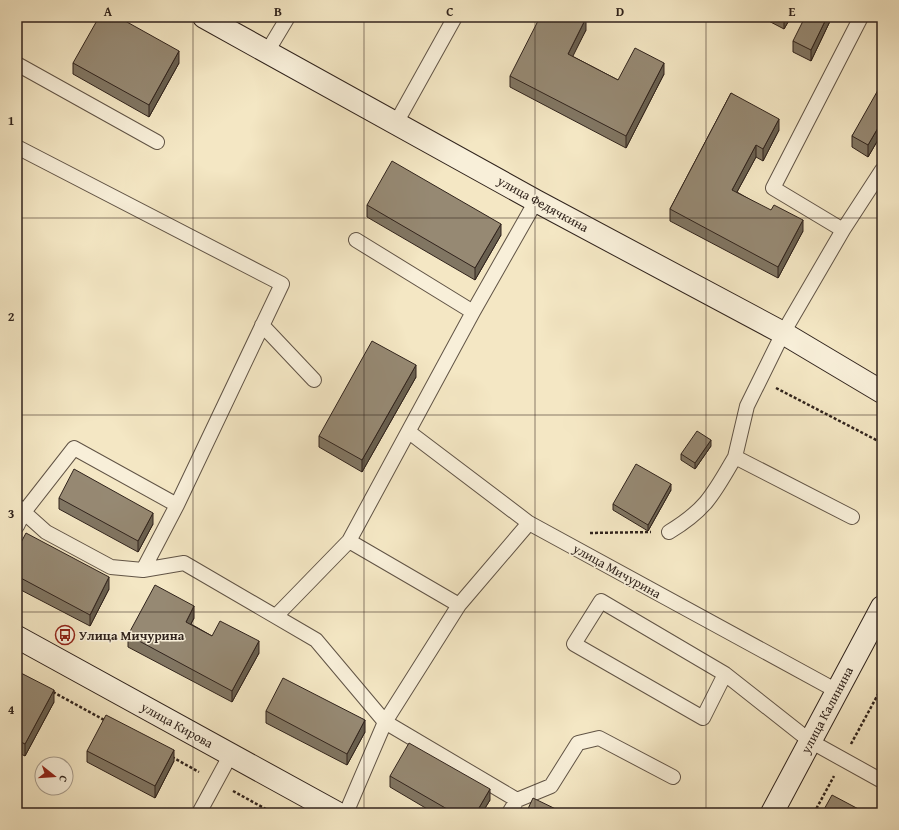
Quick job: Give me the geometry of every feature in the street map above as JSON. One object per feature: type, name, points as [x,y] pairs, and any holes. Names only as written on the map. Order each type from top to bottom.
[{"type":"street","name":"улица Федячкина","points":[[204,17],[536,201],[783,333],[882,392]]},
{"type":"street","name":"улица Калинина","points":[[772,813],[882,607]]},
{"type":"street","name":"улица Кирова","points":[[17,637],[337,813]]},
{"type":"lane","points":[[267,52],[288,17]]},
{"type":"lane","points":[[396,123],[454,17]]},
{"type":"lane","points":[[843,230],[773,188],[862,17]]},
{"type":"lane","points":[[17,64],[157,142]]},
{"type":"lane","points":[[17,147],[282,284],[177,505],[143,570]]},
{"type":"lane","points":[[669,532],[690,519],[712,498],[735,456],[747,406],[783,333],[843,230],[882,170]]},
{"type":"lane","points":[[276,616],[349,541],[473,312],[536,201]]},
{"type":"lane","points":[[356,240],[473,312]]},
{"type":"lane","points":[[262,326],[314,380]]},
{"type":"lane","name":"улица Мичурина","points":[[409,432],[529,523],[837,691]]},
{"type":"lane","points":[[17,526],[21,509],[74,448],[177,505]]},
{"type":"lane","points":[[735,456],[852,517]]},
{"type":"lane","points":[[21,509],[46,532],[111,567],[143,570],[184,562],[316,640],[385,722],[517,800]]},
{"type":"lane","points":[[346,813],[385,722],[459,605],[529,523]]},
{"type":"lane","points":[[349,541],[459,605]]},
{"type":"lane","points":[[725,674],[703,718],[574,644],[601,601],[725,674],[810,741],[882,781]]},
{"type":"lane","points":[[509,813],[517,800],[551,786],[578,743],[598,738],[673,777]]},
{"type":"lane","points":[[201,812],[231,754]]},
{"type":"path","points":[[760,379],[882,443]]},
{"type":"path","points":[[550,534],[669,532]]},
{"type":"path","points":[[51,691],[113,725]]},
{"type":"path","points":[[168,755],[273,813]]},
{"type":"building","points":[[99,17],[118,17],[179,51],[149,105],[73,63]]},
{"type":"building","points":[[540,17],[586,18],[568,54],[618,80],[635,48],[664,63],[626,136],[510,76]]},
{"type":"building","points":[[805,17],[827,17],[811,50],[793,41]]},
{"type":"building","points":[[878,90],[882,92],[882,121],[868,145],[852,136]]},
{"type":"building","points":[[731,93],[779,119],[763,149],[756,145],[732,190],[771,210],[774,205],[803,220],[778,267],[670,209]]},
{"type":"building","points":[[392,161],[501,224],[475,268],[367,205]]},
{"type":"building","points":[[372,341],[416,365],[362,460],[319,436]]},
{"type":"building","points":[[697,431],[711,440],[695,463],[681,454]]},
{"type":"building","points":[[636,464],[671,484],[648,525],[613,504]]},
{"type":"building","points":[[74,469],[153,513],[138,541],[59,498]]},
{"type":"building","points":[[26,533],[109,577],[90,615],[17,576],[17,550]]},
{"type":"building","points":[[155,585],[194,606],[186,622],[212,636],[220,621],[259,641],[232,691],[128,635]]},
{"type":"building","points":[[17,671],[54,690],[25,744],[17,740]]},
{"type":"building","points":[[283,678],[365,720],[347,754],[266,711]]},
{"type":"building","points":[[106,715],[174,750],[155,786],[87,751]]},
{"type":"building","points":[[409,743],[490,789],[476,813],[454,813],[390,776]]},
{"type":"building","points":[[832,795],[866,813],[822,813]]},
{"type":"building","points":[[533,798],[564,813],[526,813]]},
{"type":"place","name":"Улица Мичурина","points":[[65,635]]}]
